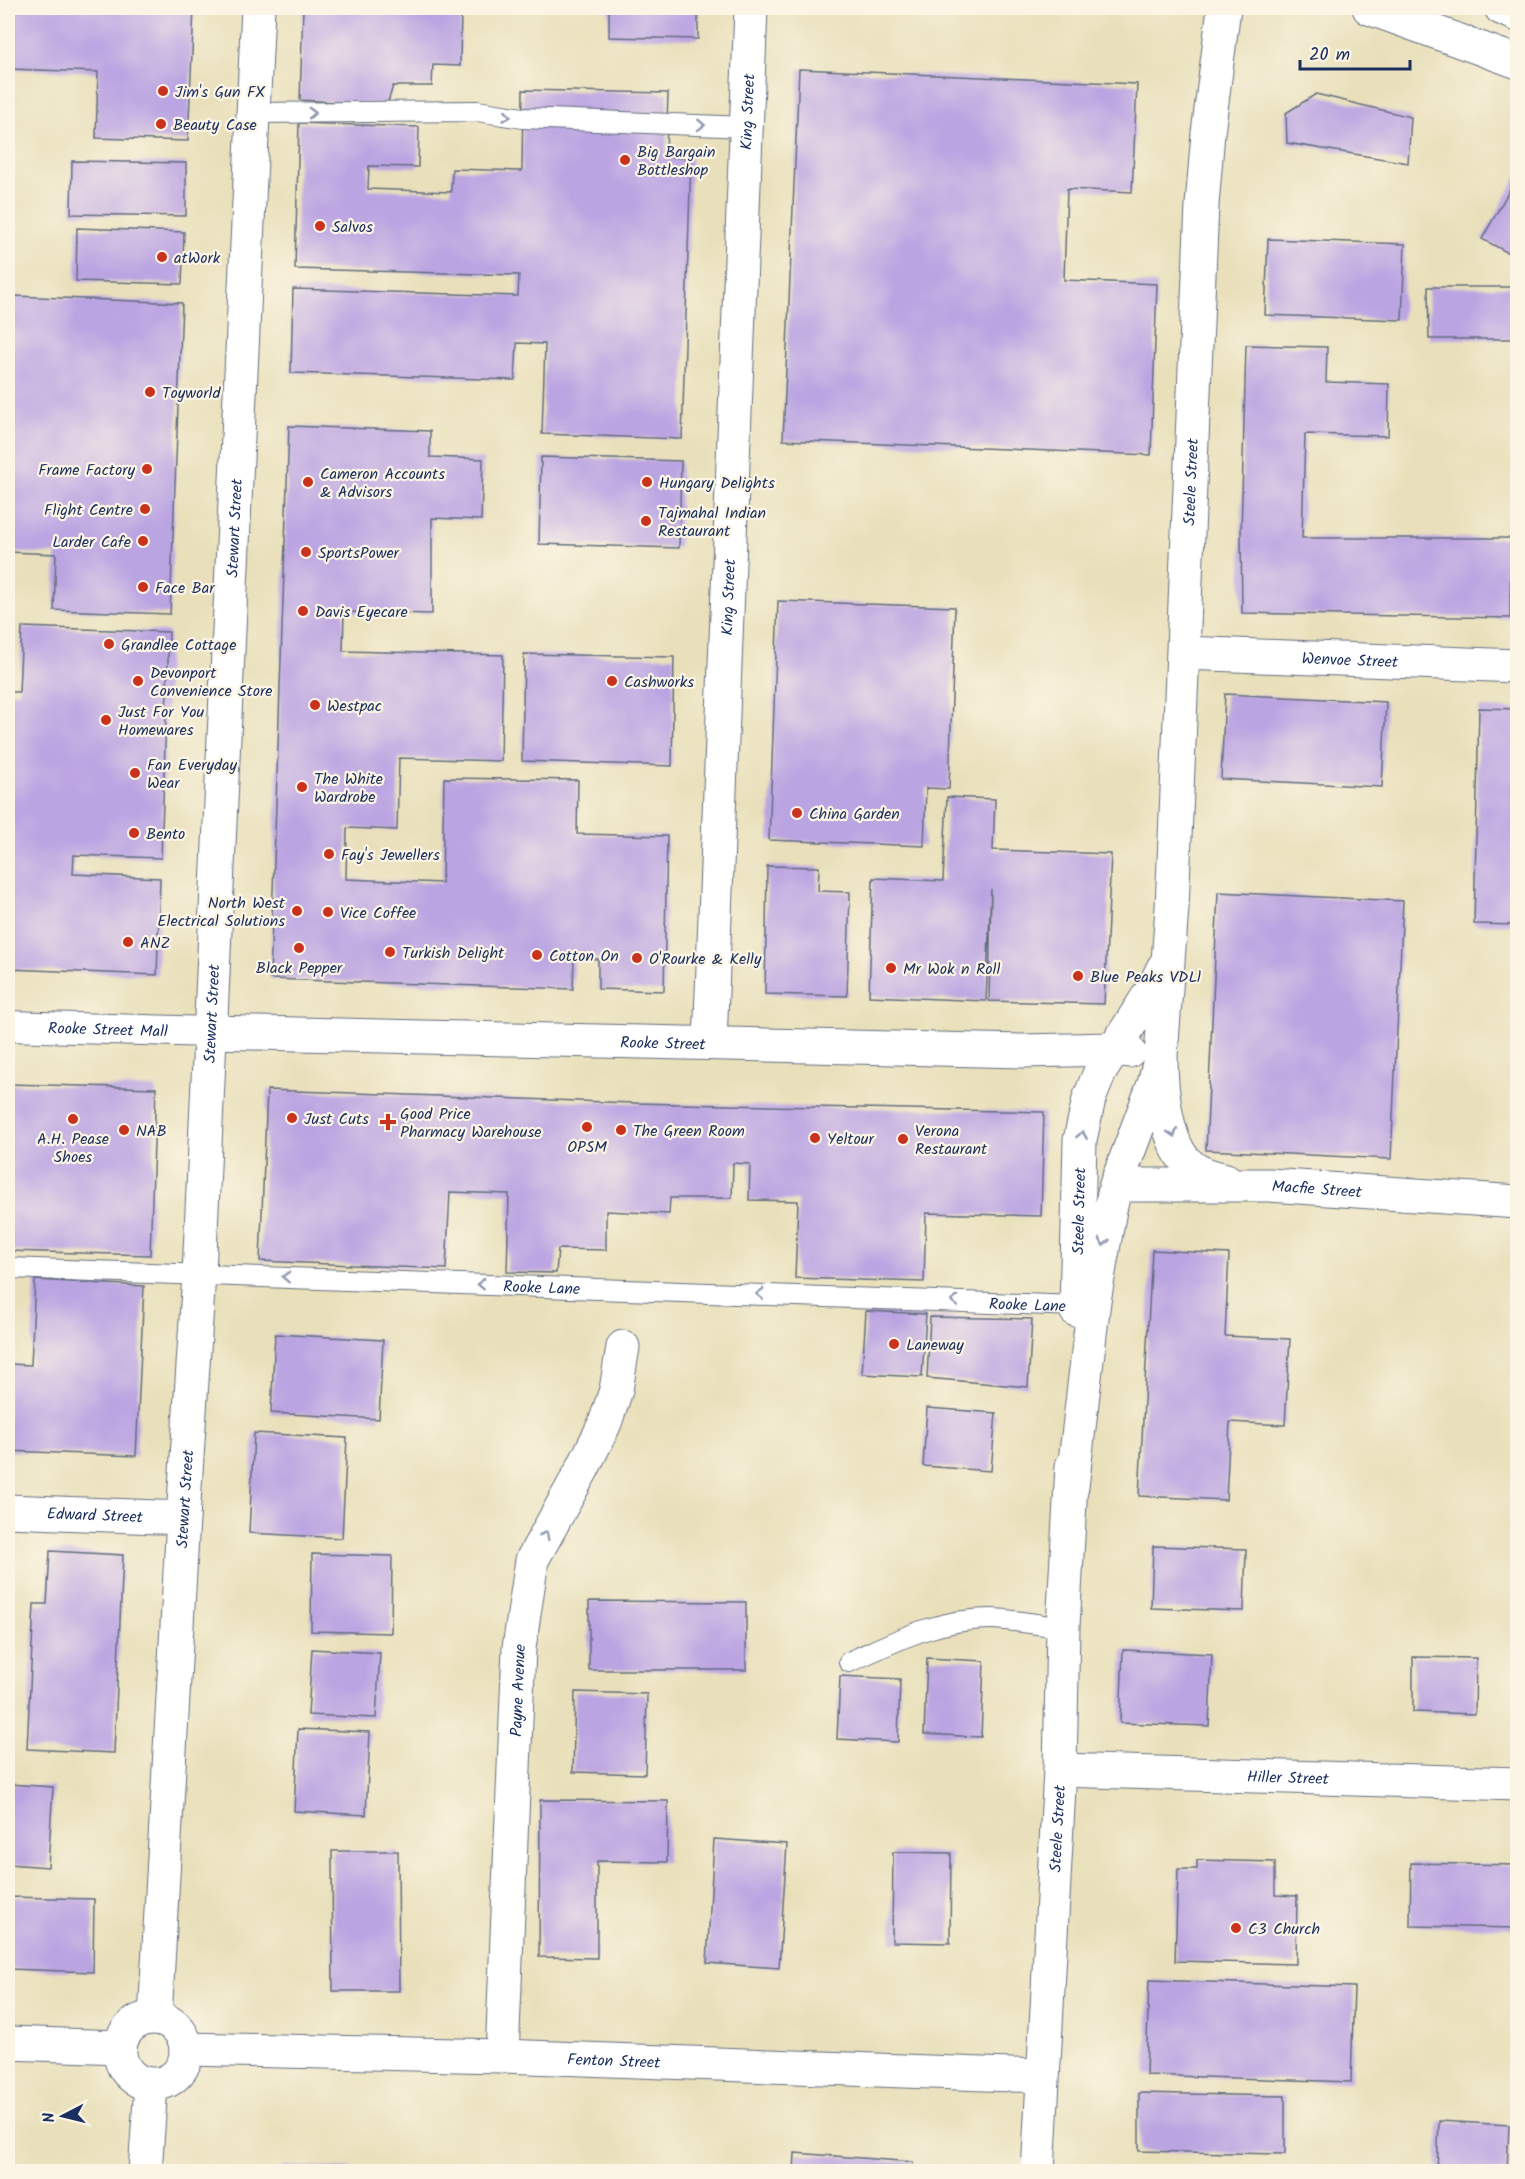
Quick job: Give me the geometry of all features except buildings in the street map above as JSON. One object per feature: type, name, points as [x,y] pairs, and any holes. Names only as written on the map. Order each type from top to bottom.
[{"type":"street","name":"Stewart Street","points":[[155,2018],[199,1274],[258,8]]},
{"type":"street","name":"King Street","points":[[710,1043],[751,8]]},
{"type":"street","name":"Steele Street","points":[[1072,1487],[1094,1301],[1110,1210],[1116,1185],[1154,1084],[1161,1055],[1169,956],[1184,653],[1202,206],[1224,8]]},
{"type":"street","points":[[1369,8],[1518,63]]},
{"type":"street","points":[[1501,8],[1518,15]]},
{"type":"street","name":"Wenvoe Street","points":[[1184,653],[1518,666]]},
{"type":"street","name":"Steele Street","points":[[1038,2172],[1041,2076],[1060,1770],[1063,1627],[1072,1487],[1080,1140],[1089,1099],[1100,1072],[1155,985],[1169,956]]},
{"type":"street","name":"Rooke Street Mall","points":[[8,1026],[211,1032]]},
{"type":"street","name":"Rooke Street","points":[[211,1032],[1023,1051],[1113,1049],[1161,1055]]},
{"type":"street","points":[[1161,1055],[1166,1112],[1182,1157],[1188,1165],[1204,1174],[1245,1185]]},
{"type":"street","name":"Macfie Street","points":[[1116,1185],[1269,1185],[1518,1202]]},
{"type":"street","name":"Payne Avenue","points":[[502,2056],[519,1648],[526,1590],[532,1560],[605,1423],[616,1390],[622,1347]]},
{"type":"street","name":"Edward Street","points":[[8,1511],[183,1518]]},
{"type":"street","name":"Hiller Street","points":[[1060,1770],[1518,1784]]},
{"type":"street","points":[[155,2018],[173,2024],[180,2031],[186,2049],[185,2060],[173,2078],[151,2085],[131,2076],[124,2068],[120,2058],[120,2047],[128,2029],[145,2019],[155,2018]]},
{"type":"street","points":[[8,2043],[120,2047]]},
{"type":"street","name":"Fenton Street","points":[[186,2049],[502,2056],[1041,2076]]},
{"type":"street","points":[[145,2172],[151,2085]]},
{"type":"lane","points":[[253,113],[477,111],[523,118],[746,127]]},
{"type":"lane","name":"Rooke Lane","points":[[8,1268],[1076,1306]]},
{"type":"lane","points":[[849,1662],[920,1630],[962,1620],[990,1619],[1063,1627]]},
{"type":"place","name":"Jim's Gun FX","points":[[163,91]]},
{"type":"place","name":"Beauty Case","points":[[161,124]]},
{"type":"place","name":"Big Bargain Bottleshop","points":[[625,160]]},
{"type":"place","name":"Salvos","points":[[320,226]]},
{"type":"place","name":"atWork","points":[[162,257]]},
{"type":"place","name":"Toyworld","points":[[150,392]]},
{"type":"place","name":"Frame Factory","points":[[147,469]]},
{"type":"place","name":"Cameron Accounts & Advisors","points":[[308,482]]},
{"type":"place","name":"Hungary Delights","points":[[647,482]]},
{"type":"place","name":"Flight Centre","points":[[145,509]]},
{"type":"place","name":"Tajmahal Indian Restaurant","points":[[646,521]]},
{"type":"place","name":"Larder Cafe","points":[[143,541]]},
{"type":"place","name":"SportsPower","points":[[306,552]]},
{"type":"place","name":"Face Bar","points":[[143,587]]},
{"type":"place","name":"Davis Eyecare","points":[[303,611]]},
{"type":"place","name":"Grandlee Cottage","points":[[109,644]]},
{"type":"place","name":"Devonport Convenience Store","points":[[138,681]]},
{"type":"place","name":"Cashworks","points":[[612,681]]},
{"type":"place","name":"Westpac","points":[[315,705]]},
{"type":"place","name":"Just For You Homewares","points":[[106,720]]},
{"type":"place","name":"Fan Everyday Wear","points":[[135,773]]},
{"type":"place","name":"The White Wardrobe","points":[[302,787]]},
{"type":"place","name":"China Garden","points":[[797,813]]},
{"type":"place","name":"Bento","points":[[134,833]]},
{"type":"place","name":"Fay's Jewellers","points":[[329,854]]},
{"type":"place","name":"North West Electrical Solutions","points":[[297,911]]},
{"type":"place","name":"Vice Coffee","points":[[328,912]]},
{"type":"place","name":"ANZ","points":[[128,942]]},
{"type":"place","name":"Black Pepper","points":[[299,948]]},
{"type":"place","name":"Turkish Delight","points":[[390,952]]},
{"type":"place","name":"Cotton On","points":[[537,955]]},
{"type":"place","name":"O'Rourke & Kelly","points":[[637,958]]},
{"type":"place","name":"Mr Wok n Roll","points":[[891,968]]},
{"type":"place","name":"Blue Peaks VDLl","points":[[1078,976]]},
{"type":"place","name":"Just Cuts","points":[[292,1118]]},
{"type":"place","name":"A.H. Pease Shoes","points":[[73,1119]]},
{"type":"place","name":"Good Price Pharmacy Warehouse","points":[[388,1122]]},
{"type":"place","name":"OPSM","points":[[587,1127]]},
{"type":"place","name":"NAB","points":[[124,1130]]},
{"type":"place","name":"The Green Room","points":[[621,1130]]},
{"type":"place","name":"Yeltour","points":[[815,1138]]},
{"type":"place","name":"Verona Restaurant","points":[[903,1139]]},
{"type":"place","name":"Laneway","points":[[894,1344]]},
{"type":"place","name":"C3 Church","points":[[1236,1928]]}]
